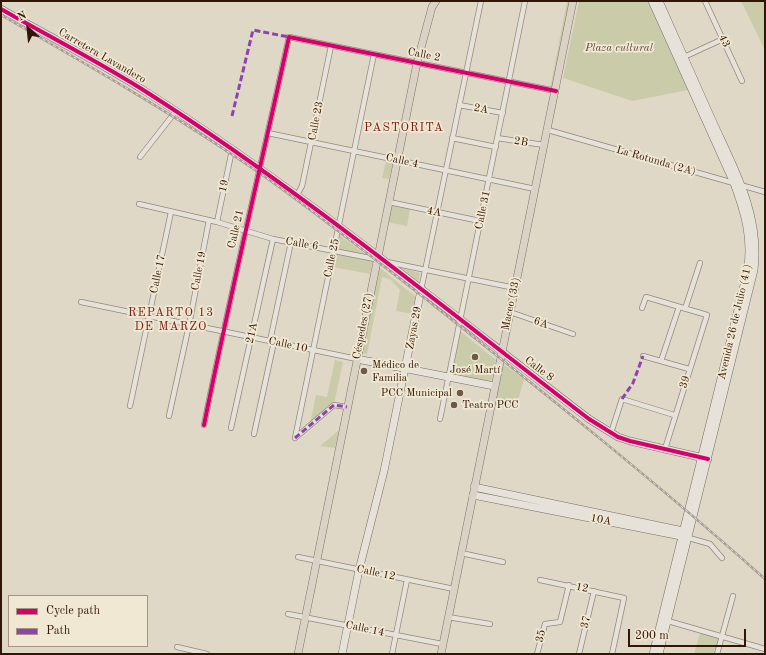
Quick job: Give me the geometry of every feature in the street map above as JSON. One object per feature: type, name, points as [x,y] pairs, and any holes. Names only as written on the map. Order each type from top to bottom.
[{"type":"main road","name":"Céspedes (27)","points":[[298,654],[417,63],[432,7],[436,1]]},
{"type":"main road","name":"Maceo (33)","points":[[440,654],[556,91],[573,1]]},
{"type":"street","name":"Zayas 29","points":[[342,654],[359,570],[384,471],[436,213],[481,1]]},
{"type":"street","name":"Calle 31","points":[[440,419],[525,1]]},
{"type":"street","name":"Avenida 26 de Julio (41)","points":[[652,1],[734,183],[748,226],[750,258],[705,458]]},
{"type":"street","name":"Avenida 26 de Julio (41)","points":[[653,654],[686,534],[756,256],[754,224],[742,185],[659,1]]},
{"type":"street","name":"43","points":[[705,1],[742,81]]},
{"type":"street","name":"Carretera Lavandero","points":[[1,9],[147,92],[297,195]]},
{"type":"street","name":"Calle 2","points":[[289,37],[556,91]]},
{"type":"street","name":"Calle 21","points":[[204,425],[245,230],[261,169],[289,37]]},
{"type":"street","points":[[684,56],[723,39]]},
{"type":"street","name":"Calle 23","points":[[297,195],[302,186],[331,46]]},
{"type":"street","name":"Calle 25","points":[[347,407],[334,405],[295,438],[374,54]]},
{"type":"street","name":"2A","points":[[459,105],[502,114]]},
{"type":"street","points":[[140,157],[176,111]]},
{"type":"street","name":"La Rotunda (2A)","points":[[548,130],[765,192]]},
{"type":"street","name":"Calle 4","points":[[268,133],[535,189]]},
{"type":"street","points":[[452,138],[496,147]]},
{"type":"street","name":"2B","points":[[497,138],[544,145]]},
{"type":"street","name":"19","points":[[217,222],[232,150]]},
{"type":"street","name":"Calle 8","points":[[297,195],[339,226],[377,258],[385,261],[501,352],[589,419],[610,433],[630,441],[705,458]]},
{"type":"street","name":"4A","points":[[389,202],[480,221]]},
{"type":"street","name":"Calle 6","points":[[139,204],[217,222],[273,239],[377,258]]},
{"type":"street","name":"Calle 17","points":[[130,406],[171,212]]},
{"type":"street","name":"Calle 19","points":[[169,416],[189,325],[209,220]]},
{"type":"street","name":"21A","points":[[231,428],[273,239]]},
{"type":"street","points":[[254,434],[291,242]]},
{"type":"street","points":[[385,261],[515,288]]},
{"type":"street","points":[[642,308],[646,296],[685,309],[700,263]]},
{"type":"street","name":"Calle 10","points":[[81,302],[494,386]]},
{"type":"street","points":[[661,360],[679,307]]},
{"type":"street","name":"39","points":[[665,449],[706,315],[685,309]]},
{"type":"street","name":"6A","points":[[510,312],[573,334]]},
{"type":"street","points":[[643,356],[689,369]]},
{"type":"street","points":[[610,433],[622,399],[674,416]]},
{"type":"street","name":"10A","points":[[473,491],[686,534],[710,544],[722,558]]},
{"type":"street","name":"Avenida 26 de Julio (41)","points":[[660,654],[686,534]]},
{"type":"street","points":[[461,553],[503,562]]},
{"type":"street","name":"Calle 12","points":[[298,557],[454,589]]},
{"type":"street","points":[[392,654],[407,580]]},
{"type":"street","name":"12","points":[[540,580],[624,598],[612,654]]},
{"type":"street","name":"35","points":[[537,654],[545,624],[560,622],[569,586]]},
{"type":"street","name":"37","points":[[579,654],[594,591]]},
{"type":"street","points":[[717,654],[733,596]]},
{"type":"street","name":"Calle 14","points":[[288,614],[306,616],[442,644]]},
{"type":"street","points":[[448,617],[490,624]]},
{"type":"street","points":[[668,621],[765,649]]},
{"type":"street","points":[[177,647],[207,654]]},
{"type":"green space","points":[[567,1],[571,1],[553,90],[550,89]]},
{"type":"green space","name":"Plaza cultural","points":[[579,1],[649,1],[688,90],[632,101],[563,78]]},
{"type":"green space","points":[[741,1],[765,1],[765,50]]},
{"type":"green space","points":[[386,161],[393,163],[389,179],[382,178]]},
{"type":"green space","points":[[391,205],[410,209],[407,226],[387,222]]},
{"type":"green space","points":[[339,235],[369,257],[337,249]]},
{"type":"green space","points":[[336,253],[372,261],[370,274],[333,267]]},
{"type":"green space","points":[[379,267],[417,298],[413,314],[396,311],[400,290],[390,279],[382,277],[367,354],[361,353]]},
{"type":"green space","points":[[398,267],[420,273],[418,283]]},
{"type":"green space","points":[[460,331],[496,360],[491,382],[452,375]]},
{"type":"green space","points":[[335,360],[343,362],[334,404],[310,424],[316,395],[327,397]]},
{"type":"green space","points":[[503,364],[524,379],[517,404],[494,409]]},
{"type":"green space","points":[[339,430],[335,448],[320,446]]},
{"type":"green space","points":[[700,633],[719,638],[714,654],[694,654]]},
{"type":"railway","points":[[1,15],[163,110],[227,151],[300,202],[422,296],[552,400],[681,506],[765,579]]},
{"type":"marked path","points":[[232,116],[253,30],[289,37]]},
{"type":"marked path","points":[[622,399],[633,383],[643,356]]},
{"type":"marked path","points":[[295,438],[334,405],[347,407]]},
{"type":"cycle path","points":[[1,9],[148,93],[262,170],[317,210],[589,419],[618,437],[708,459]]},
{"type":"cycle path","points":[[204,425],[289,37],[556,91]]},
{"type":"place","name":"José Martí","points":[[475,357]]},
{"type":"place","name":"Médico de Familia","points":[[364,371]]},
{"type":"place","name":"PCC Municipal","points":[[460,393]]},
{"type":"place","name":"Teatro PCC","points":[[454,405]]},
{"type":"district","name":"PASTORITA","points":[[404,128]]},
{"type":"district","name":"REPARTO 13 DE MARZO","points":[[171,320]]}]
